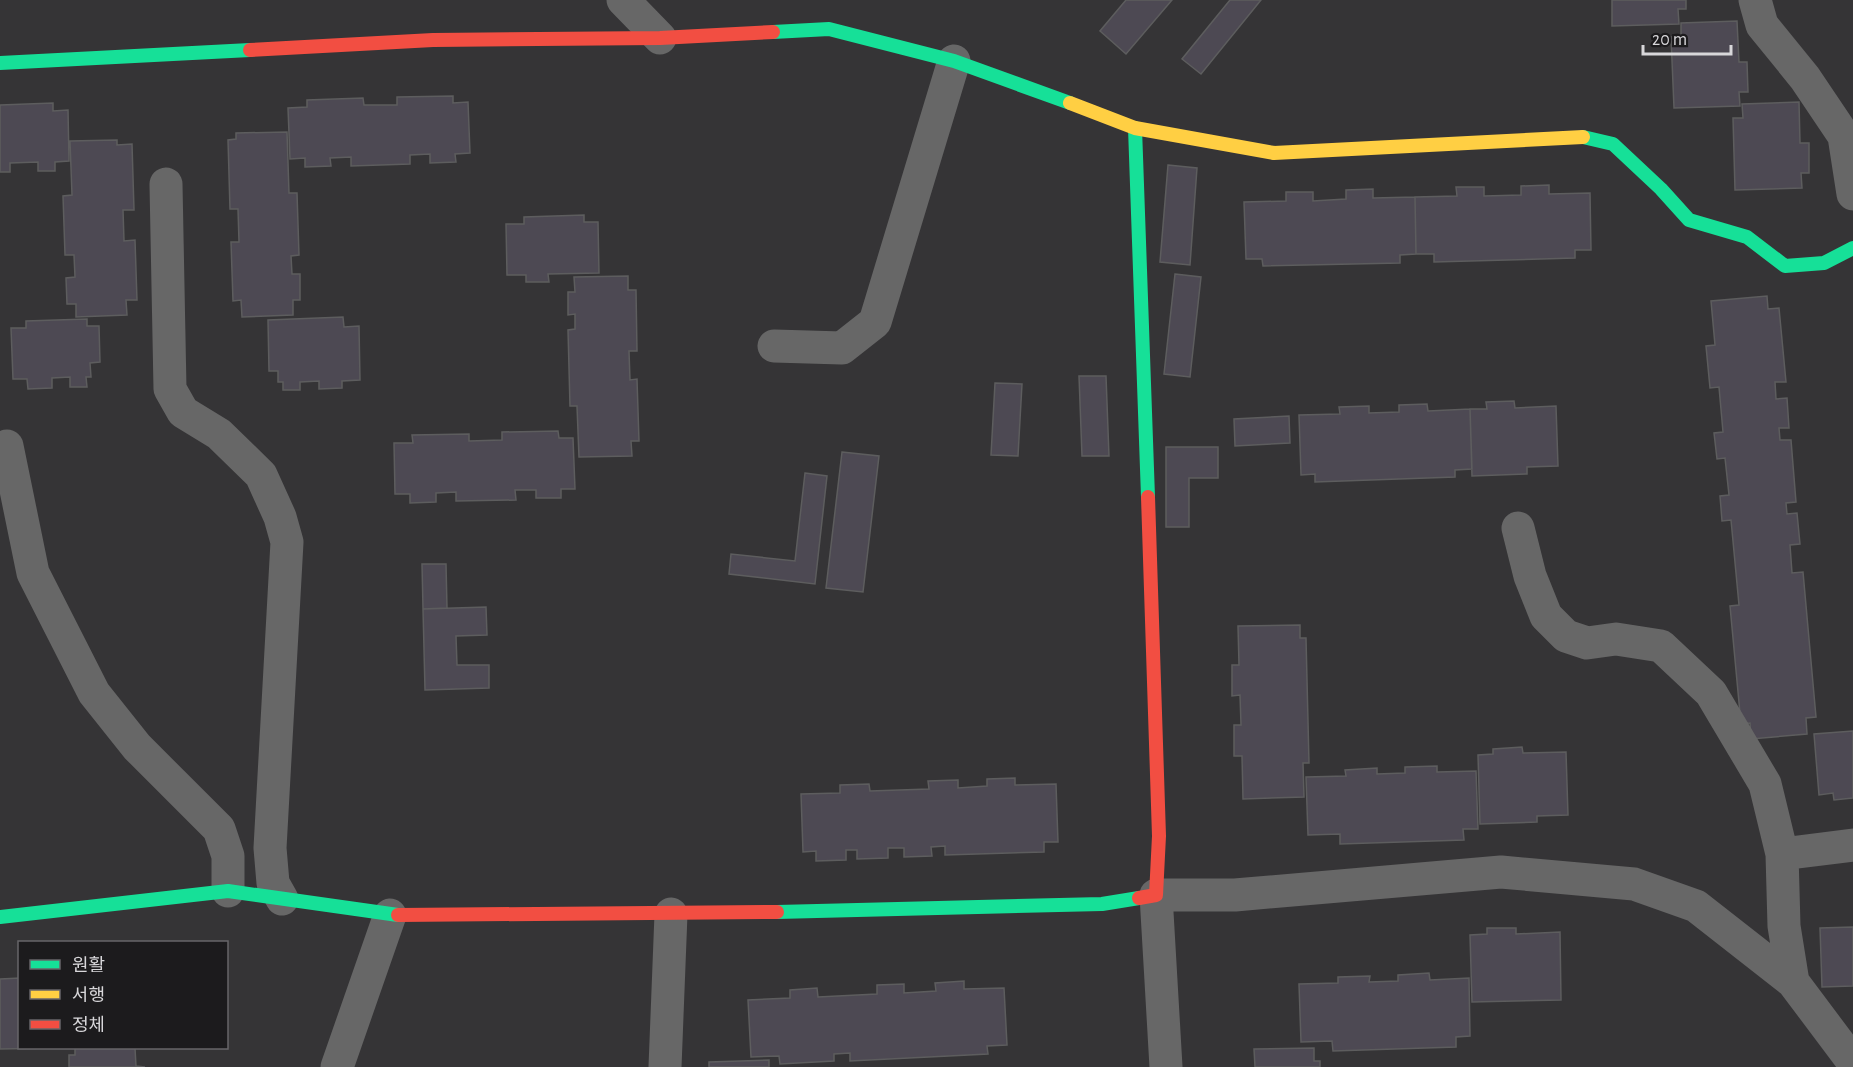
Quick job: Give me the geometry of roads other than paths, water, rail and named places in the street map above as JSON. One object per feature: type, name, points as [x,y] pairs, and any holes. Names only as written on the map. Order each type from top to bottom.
[{"type":"street","points":[[623,0],[660,38]]},
{"type":"street","points":[[1755,0],[1762,25],[1805,78],[1844,136],[1853,195]]},
{"type":"street","points":[[0,63],[433,40],[660,38],[829,29],[954,61],[1022,84],[1135,128],[1274,153],[1583,137],[1613,144],[1661,189],[1689,220],[1747,237],[1785,266],[1824,263],[1853,248]]},
{"type":"street","points":[[774,346],[842,348],[875,322],[954,61]]},
{"type":"street","points":[[1135,128],[1159,824],[1156,895],[1166,1067]]},
{"type":"street","points":[[166,183],[170,389],[183,412],[219,434],[261,475],[280,517],[286,542],[270,848],[273,883],[282,899]]},
{"type":"street","points":[[7,446],[33,573],[94,693],[137,747],[219,829],[228,856],[228,891]]},
{"type":"street","points":[[1518,528],[1530,576],[1546,616],[1566,636],[1587,643],[1616,639],[1661,646],[1711,693],[1765,784],[1782,854],[1784,926],[1793,982]]},
{"type":"street","points":[[1782,854],[1853,845]]},
{"type":"street","points":[[0,917],[228,891],[390,915],[814,912],[1102,904],[1156,895],[1235,895],[1501,872],[1634,884],[1696,906],[1793,982],[1853,1062]]},
{"type":"street","points":[[665,1067],[671,914]]},
{"type":"street","points":[[337,1067],[390,915]]}]
